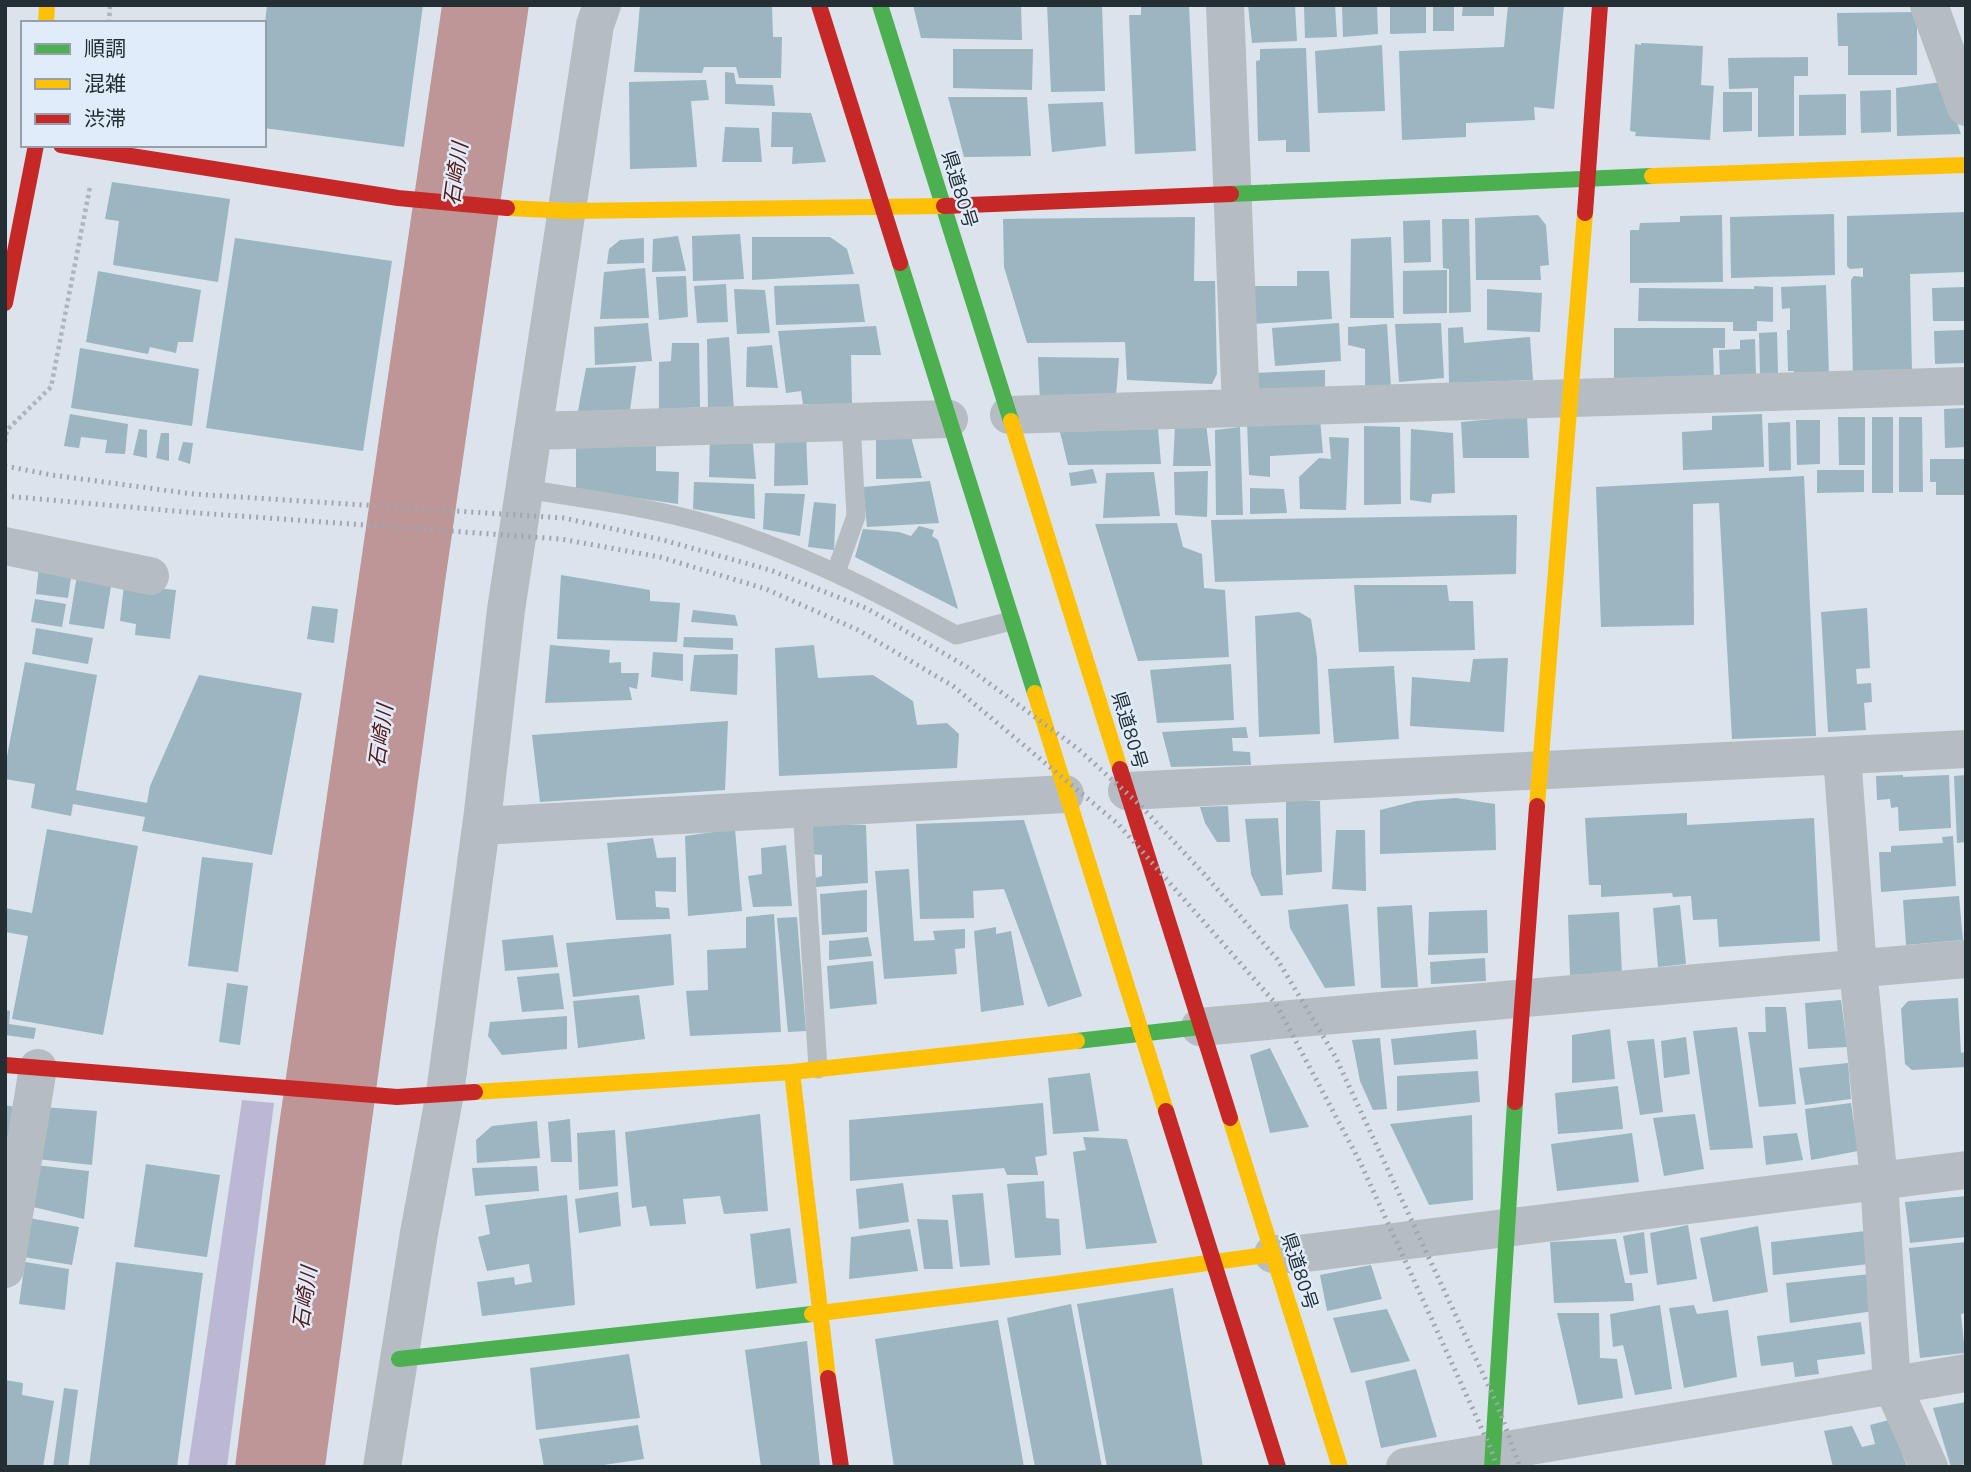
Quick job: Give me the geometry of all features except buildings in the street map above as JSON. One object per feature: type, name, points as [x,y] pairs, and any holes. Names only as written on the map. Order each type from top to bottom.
[{"type":"main road","points":[[819,5],[1278,1467]]},
{"type":"main road","name":"県道80号","points":[[880,5],[1340,1467]]},
{"type":"main road","points":[[1492,1460],[1539,771],[1571,399],[1600,5]]},
{"type":"main road","points":[[5,303],[36,147]]},
{"type":"main road","points":[[71,147],[398,198],[568,211],[943,205],[1966,165]]},
{"type":"main road","points":[[22,1066],[397,1097],[792,1072],[1200,1027]]},
{"type":"main road","points":[[792,1072],[819,1312],[841,1467]]},
{"type":"main road","points":[[398,1359],[819,1312],[1273,1254]]},
{"type":"street","points":[[382,1467],[398,1359],[445,1093],[481,826],[506,610],[595,25],[602,5]]},
{"type":"street","points":[[1225,5],[1241,408]]},
{"type":"street","points":[[1929,5],[1966,107]]},
{"type":"street","points":[[1009,415],[1966,386]]},
{"type":"street","points":[[533,431],[949,419]]},
{"type":"street","points":[[5,546],[150,576]]},
{"type":"street","points":[[1127,791],[1966,749]]},
{"type":"street","points":[[1842,756],[1858,969],[1879,1181],[1892,1385],[1929,1467]]},
{"type":"street","points":[[481,826],[1065,794]]},
{"type":"street","points":[[1200,1027],[1966,959]]},
{"type":"street","points":[[5,1269],[22,1066]]},
{"type":"street","points":[[1273,1254],[1298,1254],[1966,1170]]},
{"type":"street","points":[[1405,1467],[1492,1460],[1966,1373]]},
{"type":"lane","points":[[835,572],[856,516],[851,421]]},
{"type":"lane","points":[[525,489],[587,498],[718,527],[835,572],[956,635],[1011,621]]},
{"type":"lane","points":[[803,808],[818,1069]]},
{"type":"path","points":[[5,442],[7,430],[51,387],[97,152]]},
{"type":"shaded area","points":[[242,1100],[274,1103],[227,1467],[188,1467]]},
{"type":"water","name":"石崎川","points":[[442,5],[529,5],[445,582],[325,1467],[235,1467],[277,1139]]},
{"type":"railway","points":[[5,466],[193,494],[564,518],[663,540],[770,570],[868,609],[967,667],[1077,748],[1140,805],[1277,959],[1335,1056],[1497,1404],[1520,1467]]},
{"type":"railway","points":[[5,496],[197,513],[561,539],[660,557],[766,589],[858,630],[953,686],[1118,824],[1276,1004],[1360,1162],[1497,1467]]},
{"type":"traffic: fast","points":[[880,5],[1011,421]]},
{"type":"traffic: fast","points":[[1231,194],[1652,176]]},
{"type":"traffic: fast","points":[[900,263],[1035,693]]},
{"type":"traffic: fast","points":[[1077,1041],[1200,1027]]},
{"type":"traffic: fast","points":[[1492,1467],[1515,1102]]},
{"type":"traffic: fast","points":[[399,1359],[812,1314]]},
{"type":"traffic: slow","points":[[46,21],[47,5]]},
{"type":"traffic: slow","points":[[1652,176],[1966,165]]},
{"type":"traffic: slow","points":[[507,208],[568,211],[944,206]]},
{"type":"traffic: slow","points":[[1537,806],[1585,213]]},
{"type":"traffic: slow","points":[[1011,421],[1120,769]]},
{"type":"traffic: slow","points":[[1035,693],[1166,1111]]},
{"type":"traffic: slow","points":[[475,1092],[792,1072],[1077,1041]]},
{"type":"traffic: slow","points":[[792,1072],[828,1378]]},
{"type":"traffic: slow","points":[[1230,1118],[1340,1467]]},
{"type":"traffic: slow","points":[[812,1314],[1273,1254]]},
{"type":"traffic: jam","points":[[819,5],[900,263]]},
{"type":"traffic: jam","points":[[1585,213],[1600,5]]},
{"type":"traffic: jam","points":[[5,303],[36,147]]},
{"type":"traffic: jam","points":[[74,147],[398,198],[507,208]]},
{"type":"traffic: jam","points":[[944,206],[1231,194]]},
{"type":"traffic: jam","points":[[1120,769],[1230,1118]]},
{"type":"traffic: jam","points":[[1515,1102],[1537,806]]},
{"type":"traffic: jam","points":[[5,1065],[397,1097],[475,1092]]},
{"type":"traffic: jam","points":[[1166,1111],[1278,1467]]},
{"type":"traffic: jam","points":[[828,1378],[841,1467]]}]
